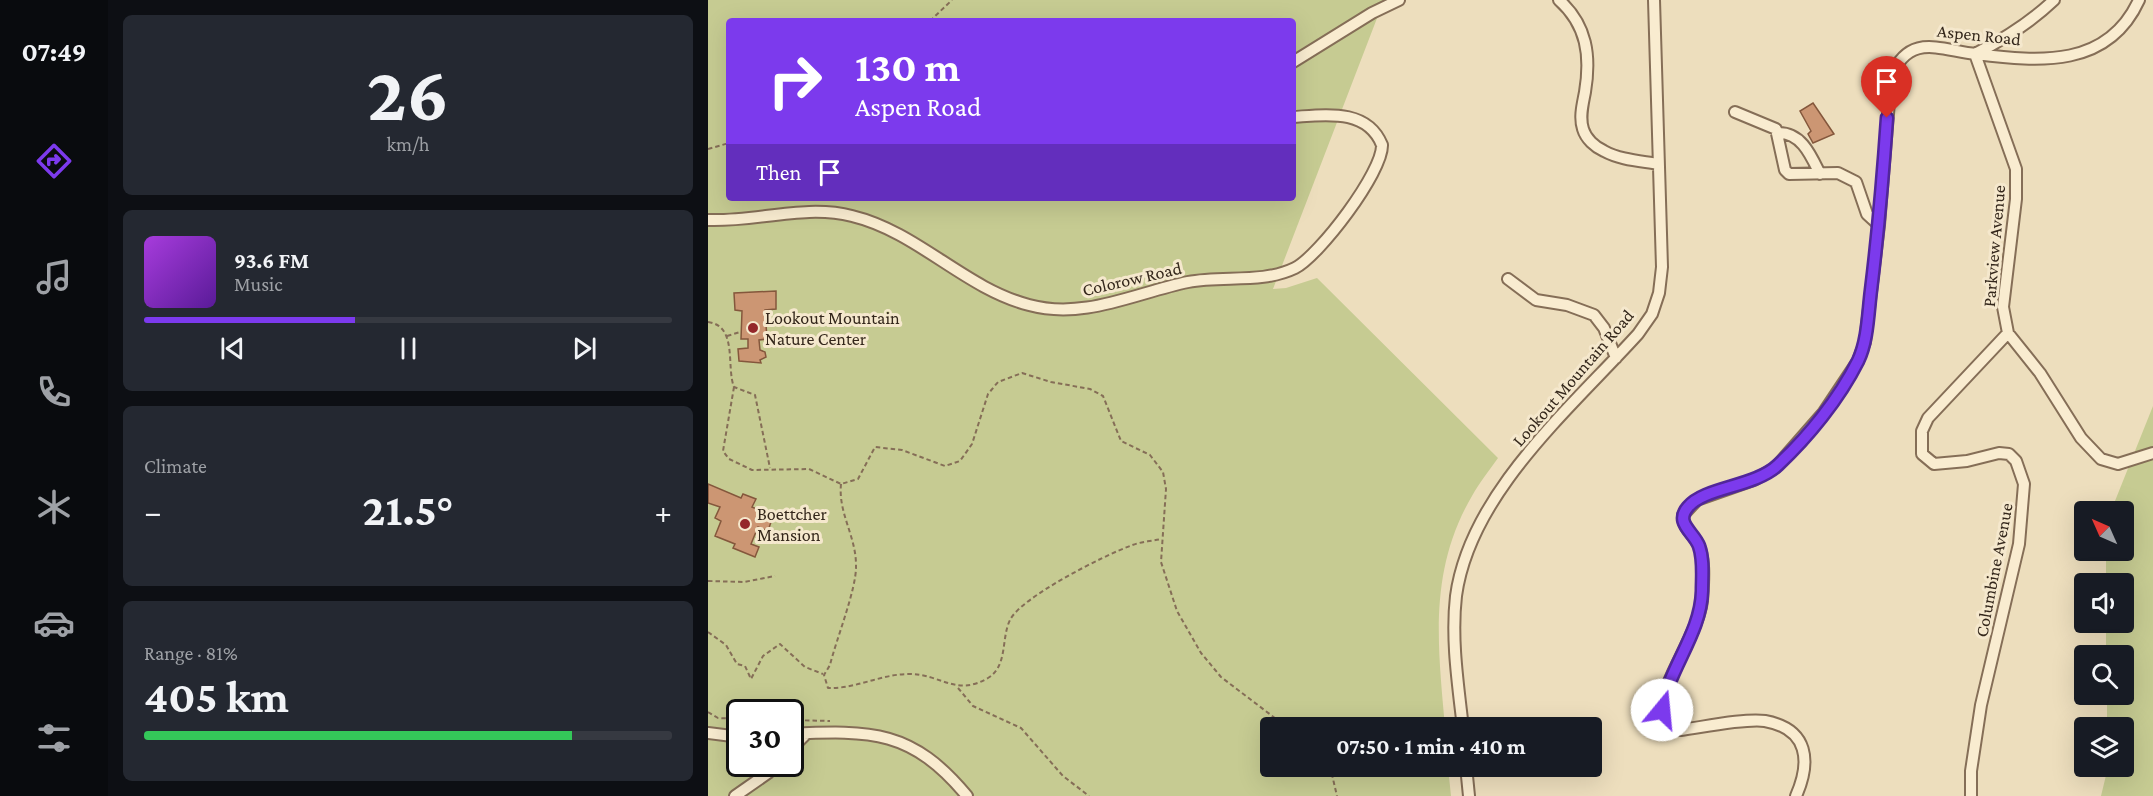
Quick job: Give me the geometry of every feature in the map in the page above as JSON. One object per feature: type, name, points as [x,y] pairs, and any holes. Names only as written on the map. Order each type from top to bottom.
[{"type":"street","points":[[1296,60],[1372,13],[1399,0]]},
{"type":"street","points":[[1559,0],[1570,10],[1587,44],[1588,65],[1582,112],[1583,129],[1591,142],[1606,153],[1658,164]]},
{"type":"street","name":"Lookout Mountain Road","points":[[1462,717],[1454,621],[1456,594],[1468,547],[1501,488],[1638,334],[1652,314],[1659,293],[1663,239],[1658,164],[1654,0]]},
{"type":"street","points":[[1975,54],[2007,38],[2039,15],[2054,0]]},
{"type":"street","name":"Aspen Road","points":[[1796,796],[1806,762],[1804,747],[1792,734],[1778,725],[1763,721],[1681,730],[1669,726],[1666,721],[1662,710],[1664,698],[1694,630],[1702,603],[1702,562],[1698,543],[1683,523],[1683,514],[1696,500],[1754,480],[1775,468],[1824,412],[1858,361],[1865,342],[1879,225],[1891,77],[1897,62],[1912,51],[1925,46],[1942,46],[1975,54],[2049,58],[2074,56],[2101,46],[2121,30],[2139,0]]},
{"type":"street","name":"Parkview Avenue","points":[[1975,54],[2016,169],[2016,199],[2003,307],[2008,333],[2040,373],[2081,438],[2101,459],[2118,464],[2153,453]]},
{"type":"street","points":[[1736,112],[1776,129],[1779,133],[1785,170],[1789,174],[1838,173],[1856,183],[1867,214],[1879,225]]},
{"type":"street","name":"Colorow Road","points":[[708,220],[752,219],[815,211],[850,215],[898,232],[992,290],[1028,305],[1054,310],[1092,308],[1187,282],[1271,276],[1297,267],[1316,253],[1376,168],[1382,145],[1369,127],[1348,117],[1296,117]]},
{"type":"street","points":[[1779,133],[1791,134],[1802,143],[1820,174]]},
{"type":"street","points":[[1508,279],[1536,300],[1567,305],[1594,315],[1604,327],[1616,358]]},
{"type":"street","name":"Columbine Avenue","points":[[1971,796],[1971,771],[1981,705],[2019,544],[2024,484],[2016,461],[2009,454],[1999,453],[1967,462],[1934,464],[1922,454],[1920,443],[1928,418],[2008,333]]},
{"type":"street","points":[[708,733],[726,735]]},
{"type":"street","points":[[806,734],[861,733],[894,739],[932,759],[966,796]]},
{"type":"street","points":[[735,796],[762,777]]},
{"type":"street","points":[[1467,777],[1469,796]]},
{"type":"path","points":[[933,18],[952,0]]},
{"type":"path","points":[[708,149],[726,144]]},
{"type":"path","points":[[708,322],[720,327],[727,336],[729,376],[734,387],[723,451],[729,459],[752,470],[809,469],[841,484],[858,479],[875,447],[902,450],[945,466],[960,461],[972,444],[988,394],[998,382],[1022,373],[1051,382],[1090,388],[1103,396],[1121,441],[1150,455],[1162,472],[1166,489],[1161,562],[1174,603],[1201,653],[1221,677],[1274,717]]},
{"type":"path","points":[[727,336],[740,332]]},
{"type":"path","points":[[734,387],[755,395],[770,468]]},
{"type":"path","points":[[841,484],[839,499],[855,548],[857,569],[830,665],[824,675],[828,688],[844,688],[910,674],[932,677],[958,687],[973,706],[1025,731],[1063,776],[1089,796]]},
{"type":"path","points":[[958,687],[975,684],[996,672],[1001,662],[1010,620],[1017,610],[1054,584],[1094,563],[1131,545],[1161,539]]},
{"type":"path","points":[[708,581],[744,582],[775,576]]},
{"type":"path","points":[[708,632],[726,645],[737,664],[745,666],[751,679],[763,656],[780,644],[805,667],[824,675]]},
{"type":"path","points":[[708,712],[718,718],[726,718]]},
{"type":"path","points":[[1332,777],[1336,796]]},
{"type":"green space","points":[[708,0],[1384,0],[1273,289],[1286,288],[1317,278],[1498,458],[1475,491],[1458,524],[1448,552],[1439,609],[1444,717],[1260,717],[1260,777],[1449,777],[1451,796],[708,796]]},
{"type":"green space","points":[[2153,406],[2153,796],[2101,796],[2106,777],[2134,777],[2134,717],[2107,717],[2107,705],[2134,705],[2134,645],[2106,645],[2106,633],[2134,633],[2134,573],[2106,573],[2106,561],[2134,561],[2134,501],[2115,501]]},
{"type":"building","points":[[1813,103],[1834,134],[1813,143],[1808,134],[1811,131],[1800,111]]},
{"type":"building","name":"Lookout Mountain Nature Center","points":[[776,291],[776,309],[765,310],[767,339],[759,340],[760,350],[765,352],[766,357],[760,360],[761,363],[739,361],[738,349],[748,348],[748,339],[741,339],[742,311],[735,310],[734,293]]},
{"type":"building","name":"Boettcher Mansion","points":[[708,484],[741,498],[743,494],[756,499],[752,507],[773,516],[768,531],[758,527],[751,544],[759,547],[755,557],[733,548],[735,544],[715,536],[721,521],[715,518],[720,507],[708,503]]},
{"type":"place","name":"Lookout Mountain Nature Center","points":[[753,328]]},
{"type":"place","name":"Boettcher Mansion","points":[[745,524]]},
{"type":"route","points":[[1662,710],[1664,698],[1694,630],[1702,603],[1702,562],[1698,543],[1683,523],[1683,514],[1696,500],[1754,480],[1775,468],[1824,412],[1858,361],[1865,342],[1877,242],[1887,118]]}]
